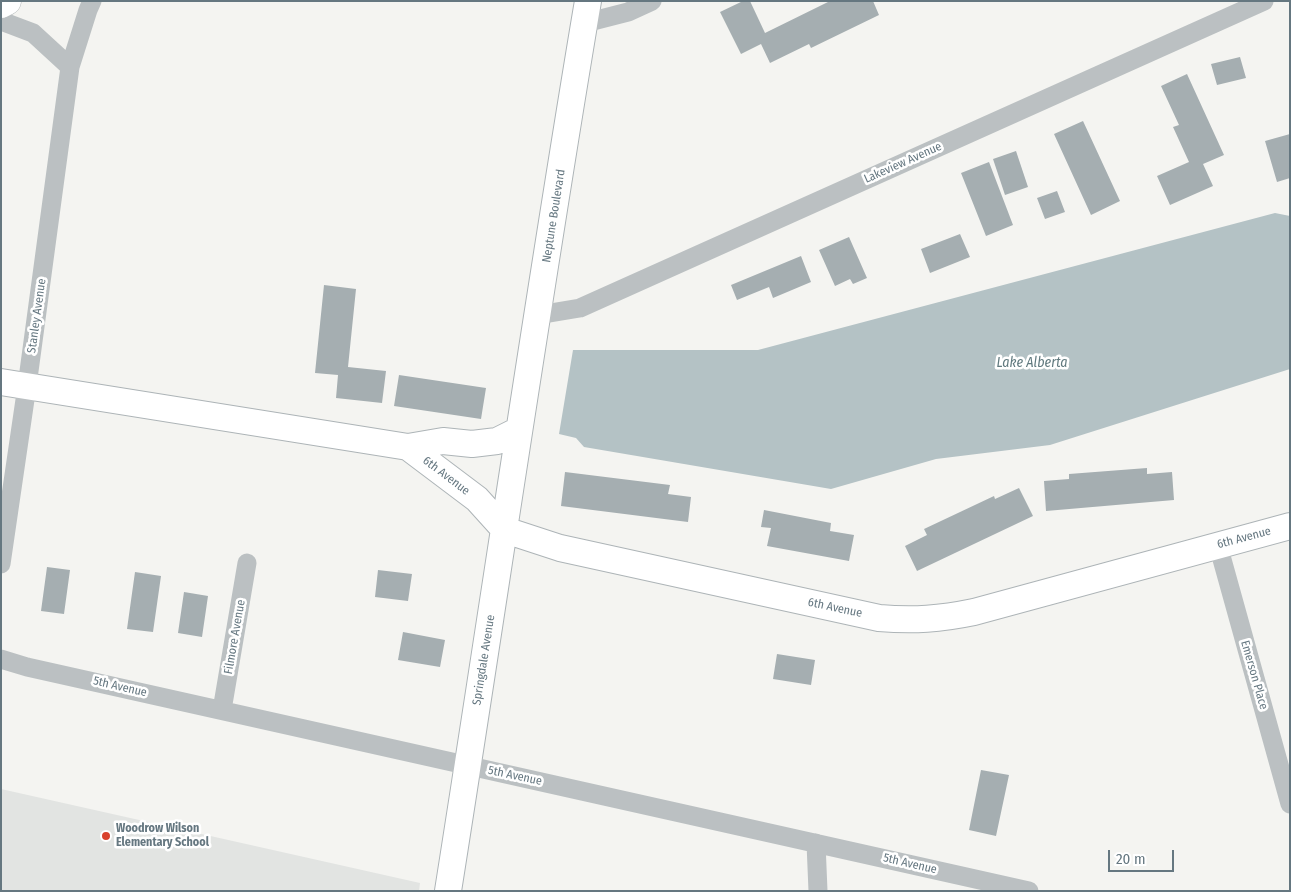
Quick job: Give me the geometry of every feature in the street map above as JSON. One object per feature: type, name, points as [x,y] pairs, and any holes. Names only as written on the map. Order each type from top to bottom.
[{"type":"highway","points":[[1,4],[7,1]]},
{"type":"street","name":"Stanley Avenue","points":[[1,564],[28,386],[70,67],[92,1]]},
{"type":"street","points":[[586,12],[628,12],[652,1]]},
{"type":"street","name":"Lakeview Avenue","points":[[538,315],[580,308],[1264,1]]},
{"type":"street","name":"Neptune Boulevard","points":[[519,430],[586,12]]},
{"type":"street","points":[[1,21],[33,33],[70,67]]},
{"type":"street","name":"6th Avenue","points":[[1,382],[408,447],[443,442],[472,444],[497,441],[519,430]]},
{"type":"street","name":"Springdale Avenue","points":[[448,891],[519,430]]},
{"type":"street","name":"6th Avenue","points":[[408,447],[477,499],[505,530],[560,548],[879,618],[905,620],[940,619],[974,612],[1290,526]]},
{"type":"street","name":"Emerson Place","points":[[1218,545],[1290,804]]},
{"type":"street","name":"Filmore Avenue","points":[[222,710],[247,563]]},
{"type":"street","name":"5th Avenue","points":[[1,659],[468,766],[1029,891]]},
{"type":"street","points":[[816,843],[818,891]]},
{"type":"shaded area","name":"Woodrow Wilson Elementary School","points":[[1,789],[420,883],[419,891],[1,891]]},
{"type":"water","name":"Lake Alberta","points":[[1275,213],[1290,216],[1290,369],[1050,445],[936,459],[831,489],[584,447],[576,438],[559,434],[573,350],[758,350]]},
{"type":"building","points":[[743,1],[750,1],[765,33],[830,1],[873,1],[879,15],[811,48],[809,44],[770,63],[761,44],[741,54],[720,12]]},
{"type":"building","points":[[1240,57],[1246,78],[1217,85],[1211,64]]},
{"type":"building","points":[[1187,74],[1224,155],[1203,164],[1213,186],[1170,205],[1157,176],[1189,162],[1173,127],[1179,125],[1161,86]]},
{"type":"building","points":[[1083,121],[1120,201],[1091,215],[1054,134]]},
{"type":"building","points":[[1290,134],[1290,178],[1277,182],[1265,141]]},
{"type":"building","points":[[1016,151],[1028,187],[1005,195],[993,159]]},
{"type":"building","points":[[989,162],[1013,225],[986,236],[961,173]]},
{"type":"building","points":[[1057,191],[1065,212],[1045,219],[1037,198]]},
{"type":"building","points":[[960,234],[970,257],[930,273],[921,249]]},
{"type":"building","points":[[849,237],[867,278],[853,284],[850,279],[835,286],[819,250]]},
{"type":"building","points":[[801,256],[811,282],[773,298],[769,287],[737,300],[731,285]]},
{"type":"building","points":[[324,285],[356,289],[348,367],[386,371],[382,403],[336,398],[338,375],[315,373]]},
{"type":"building","points":[[399,375],[486,388],[481,419],[394,406]]},
{"type":"building","points":[[1147,468],[1147,474],[1172,472],[1174,500],[1046,511],[1044,481],[1069,479],[1069,474]]},
{"type":"building","points":[[565,472],[670,485],[668,494],[691,497],[688,522],[561,506]]},
{"type":"building","points":[[1019,488],[1033,516],[917,571],[905,546],[927,535],[924,529],[994,496],[995,499]]},
{"type":"building","points":[[764,510],[831,523],[830,531],[854,535],[849,561],[767,546],[771,528],[761,527]]},
{"type":"building","points":[[47,567],[70,570],[64,614],[41,611]]},
{"type":"building","points":[[378,570],[412,574],[408,601],[375,597]]},
{"type":"building","points":[[135,572],[161,576],[153,632],[127,629]]},
{"type":"building","points":[[184,592],[208,596],[202,637],[178,633]]},
{"type":"building","points":[[403,632],[445,640],[440,667],[398,660]]},
{"type":"building","points":[[777,654],[815,660],[811,685],[773,679]]},
{"type":"building","points":[[981,770],[1009,775],[996,836],[969,830]]},
{"type":"place","name":"Woodrow Wilson Elementary School","points":[[106,836]]}]
